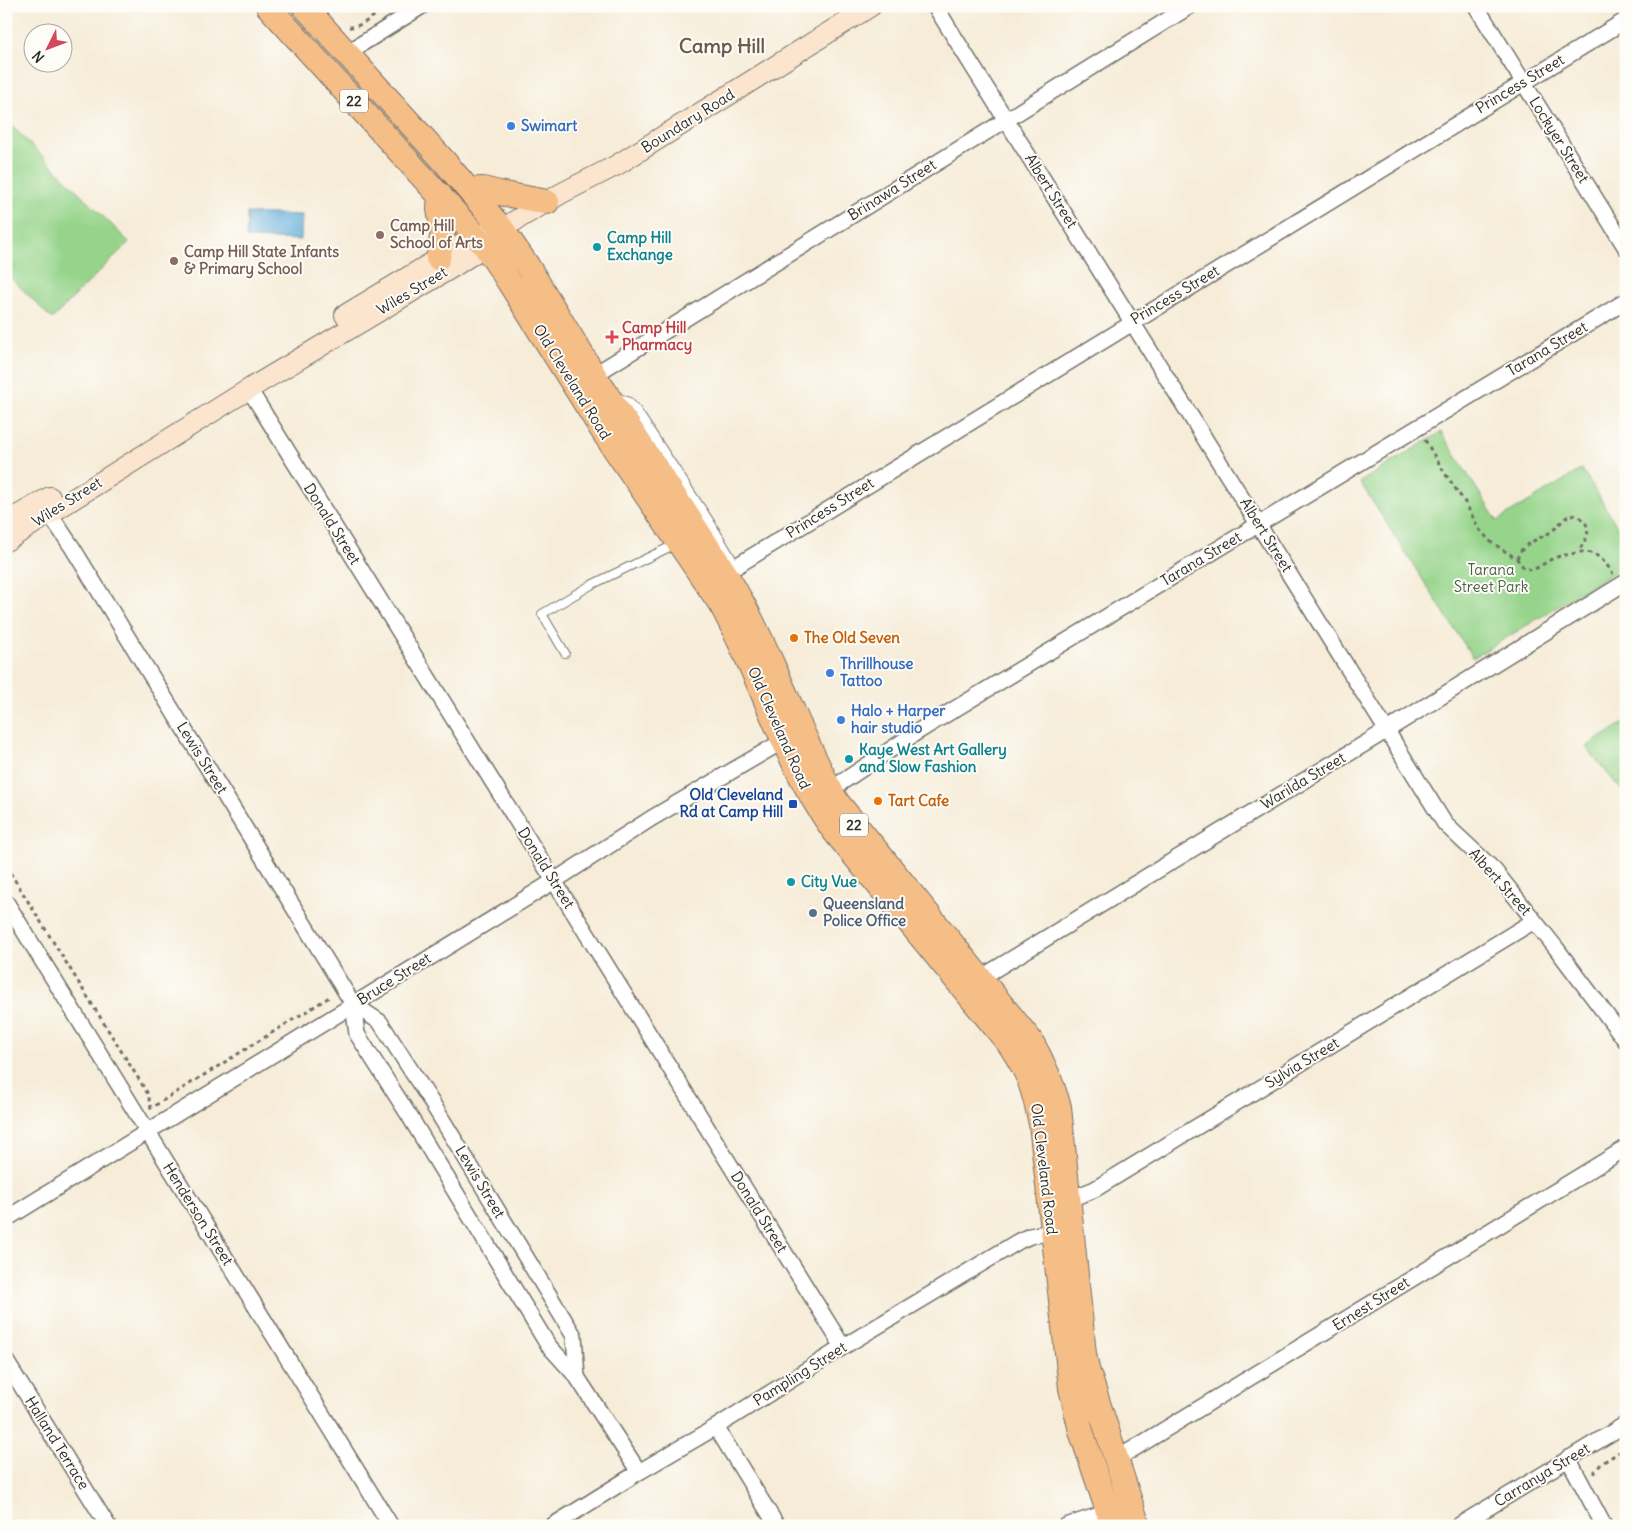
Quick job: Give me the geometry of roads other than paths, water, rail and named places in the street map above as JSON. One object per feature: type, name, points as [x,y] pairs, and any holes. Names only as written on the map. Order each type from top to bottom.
[{"type":"highway","name":"Old Cleveland Road","points":[[268,6],[440,195],[480,241],[504,274],[606,436],[680,542],[733,626],[806,789],[834,831],[1010,1045],[1022,1063],[1034,1089],[1041,1124],[1067,1364],[1074,1408],[1111,1519]]},
{"type":"highway","name":"Old Cleveland Road","points":[[304,6],[502,229],[527,265],[600,384],[730,569],[818,769],[830,790],[851,820],[1031,1041],[1042,1061],[1053,1086],[1059,1107],[1084,1354],[1091,1385],[1134,1516]]},
{"type":"highway","points":[[469,190],[483,189],[499,194],[547,202]]},
{"type":"highway","points":[[438,258],[443,233],[439,209],[440,195]]},
{"type":"main road","name":"Boundary Road","points":[[502,229],[547,202],[617,165],[871,6]]},
{"type":"main road","name":"Wiles Street","points":[[6,522],[52,497],[438,258],[480,241],[502,229]]},
{"type":"main road","name":"Wiles Street","points":[[6,541],[249,389],[403,297],[480,241]]},
{"type":"street","points":[[347,53],[422,6]]},
{"type":"street","name":"Albert Street","points":[[935,6],[1445,824],[1494,870],[1626,1041]]},
{"type":"street","name":"Brinawa Street","points":[[600,384],[1006,120],[1190,6]]},
{"type":"street","name":"Lockyer Street","points":[[1476,6],[1626,248]]},
{"type":"street","name":"Princess Street","points":[[730,569],[1626,20]]},
{"type":"street","name":"Tarana Street","points":[[830,790],[917,732],[1626,301]]},
{"type":"street","name":"Donald Street","points":[[249,389],[843,1347]]},
{"type":"street","name":"Lewis Street","points":[[49,513],[72,547],[353,1004],[357,1034],[430,1148],[548,1345],[577,1377],[639,1472]]},
{"type":"street","name":"Warilda Street","points":[[979,979],[1387,730],[1623,583]]},
{"type":"street","name":"Bruce Street","points":[[6,1219],[554,881],[652,818],[783,741]]},
{"type":"street","name":"Henderson Street","points":[[6,902],[391,1526]]},
{"type":"street","name":"Sylvia Street","points":[[1068,1200],[1095,1189],[1534,921]]},
{"type":"street","name":"Lewis Street","points":[[353,1004],[380,1022],[432,1103],[574,1336],[577,1377]]},
{"type":"street","name":"Ernest Street","points":[[1115,1460],[1626,1148]]},
{"type":"street","name":"Pampling Street","points":[[552,1526],[1019,1241],[1030,1236],[1052,1232]]},
{"type":"street","name":"Halland Terrace","points":[[6,1361],[108,1526]]},
{"type":"street","name":"Carranya Street","points":[[1458,1526],[1626,1424]]},
{"type":"street","points":[[716,1427],[777,1526]]},
{"type":"street","points":[[1568,1458],[1604,1526]]},
{"type":"street","points":[[1066,1526],[1134,1516]]},
{"type":"lane","points":[[565,654],[542,614],[591,586],[680,542]]},
{"type":"water","points":[[247,213],[302,215],[301,240],[246,238]]},
{"type":"place","name":"Swimart","points":[[511,126]]},
{"type":"place","name":"Camp Hill School of Arts","points":[[380,235]]},
{"type":"place","name":"Camp Hill Exchange","points":[[597,247]]},
{"type":"place","name":"Camp Hill State Infants & Primary School","points":[[174,261]]},
{"type":"place","name":"Camp Hill Pharmacy","points":[[612,337]]},
{"type":"place","name":"The Old Seven","points":[[794,638]]},
{"type":"place","name":"Thrillhouse Tattoo","points":[[830,673]]},
{"type":"place","name":"Halo + Harper hair studio","points":[[841,720]]},
{"type":"place","name":"Kaye West Art Gallery and Slow Fashion","points":[[849,759]]},
{"type":"place","name":"Tart Cafe","points":[[878,801]]},
{"type":"place","name":"Old Cleveland Rd at Camp Hill","points":[[793,804]]},
{"type":"place","name":"City Vue","points":[[791,882]]},
{"type":"place","name":"Queensland Police Office","points":[[813,913]]},
{"type":"district","name":"Camp Hill","points":[[722,46]]},
{"type":"park label","name":"Tarana Street Park","points":[[1491,578]]}]
